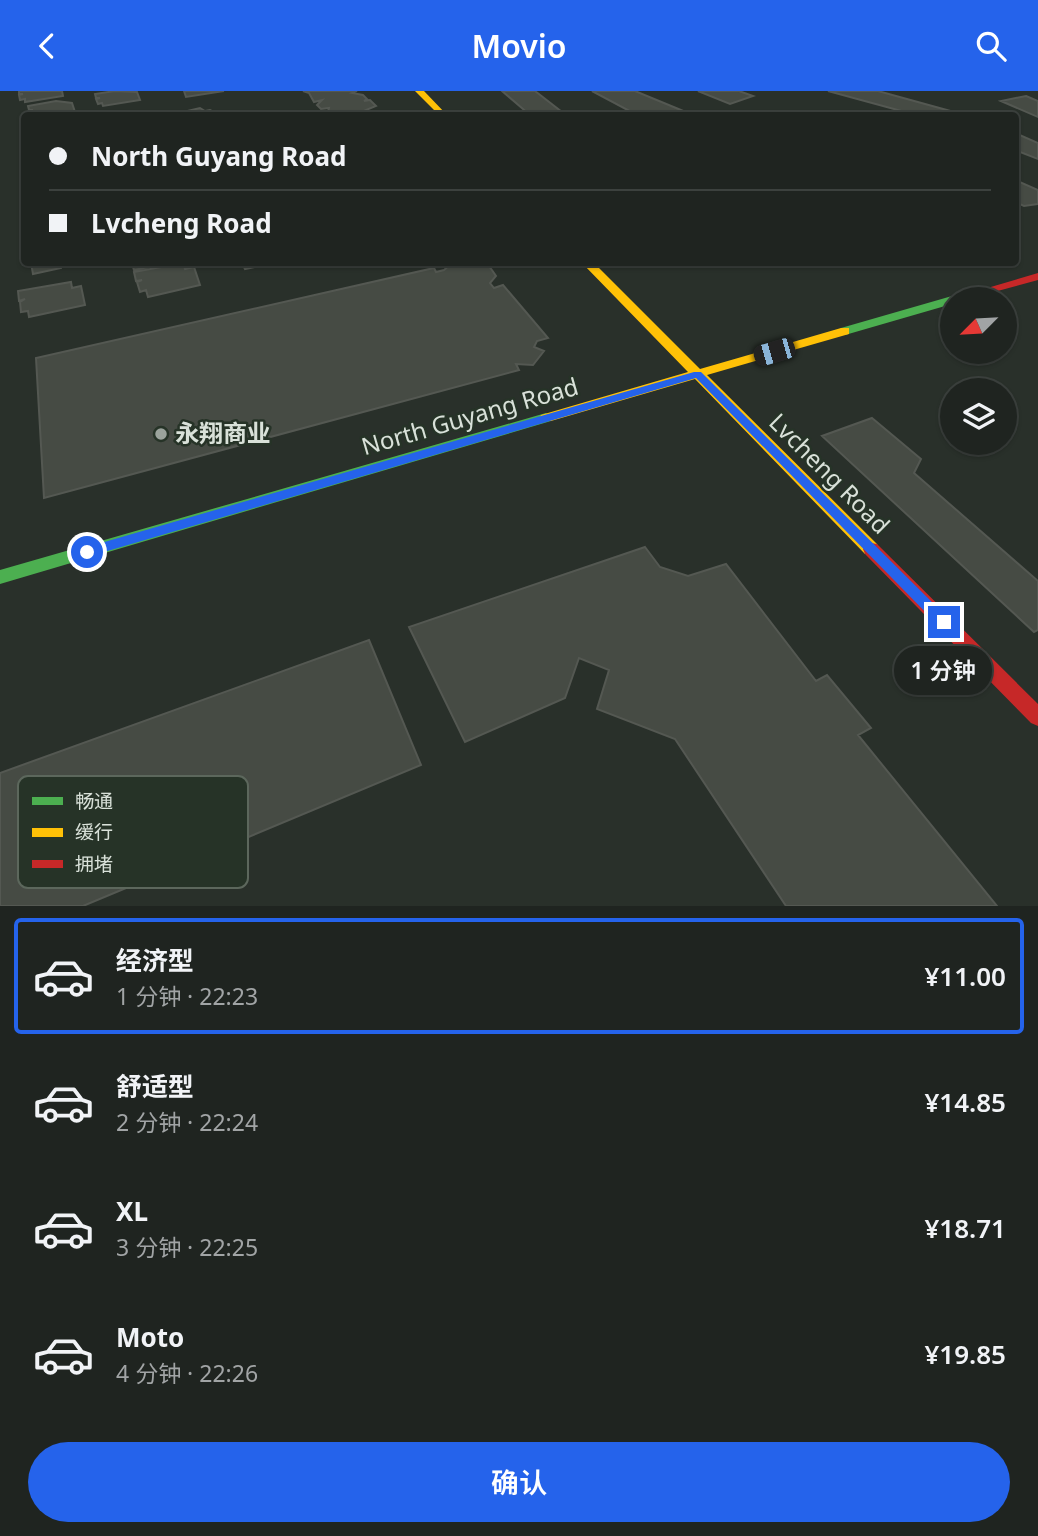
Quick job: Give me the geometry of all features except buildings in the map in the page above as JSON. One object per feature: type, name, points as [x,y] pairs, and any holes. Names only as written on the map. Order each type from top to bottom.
[{"type":"main road","points":[[419,91],[440,112]]},
{"type":"main road","name":"Lvcheng Road","points":[[591,266],[1038,717]]},
{"type":"main road","name":"North Guyang Road","points":[[1000,287],[1038,276]]},
{"type":"main road","name":"North Guyang Road","points":[[0,577],[940,304]]},
{"type":"traffic: fast","points":[[845,331],[940,303]]},
{"type":"traffic: fast","points":[[0,577],[546,418]]},
{"type":"traffic: slow","points":[[419,91],[440,112]]},
{"type":"traffic: slow","points":[[591,266],[871,549]]},
{"type":"traffic: slow","points":[[546,418],[845,331]]},
{"type":"traffic: jam","points":[[999,287],[1038,276]]},
{"type":"traffic: jam","points":[[871,549],[1038,717]]},
{"type":"place","name":"永翔商业","points":[[161,434]]},
{"type":"route","points":[[87,552],[698,374],[944,622]]}]
